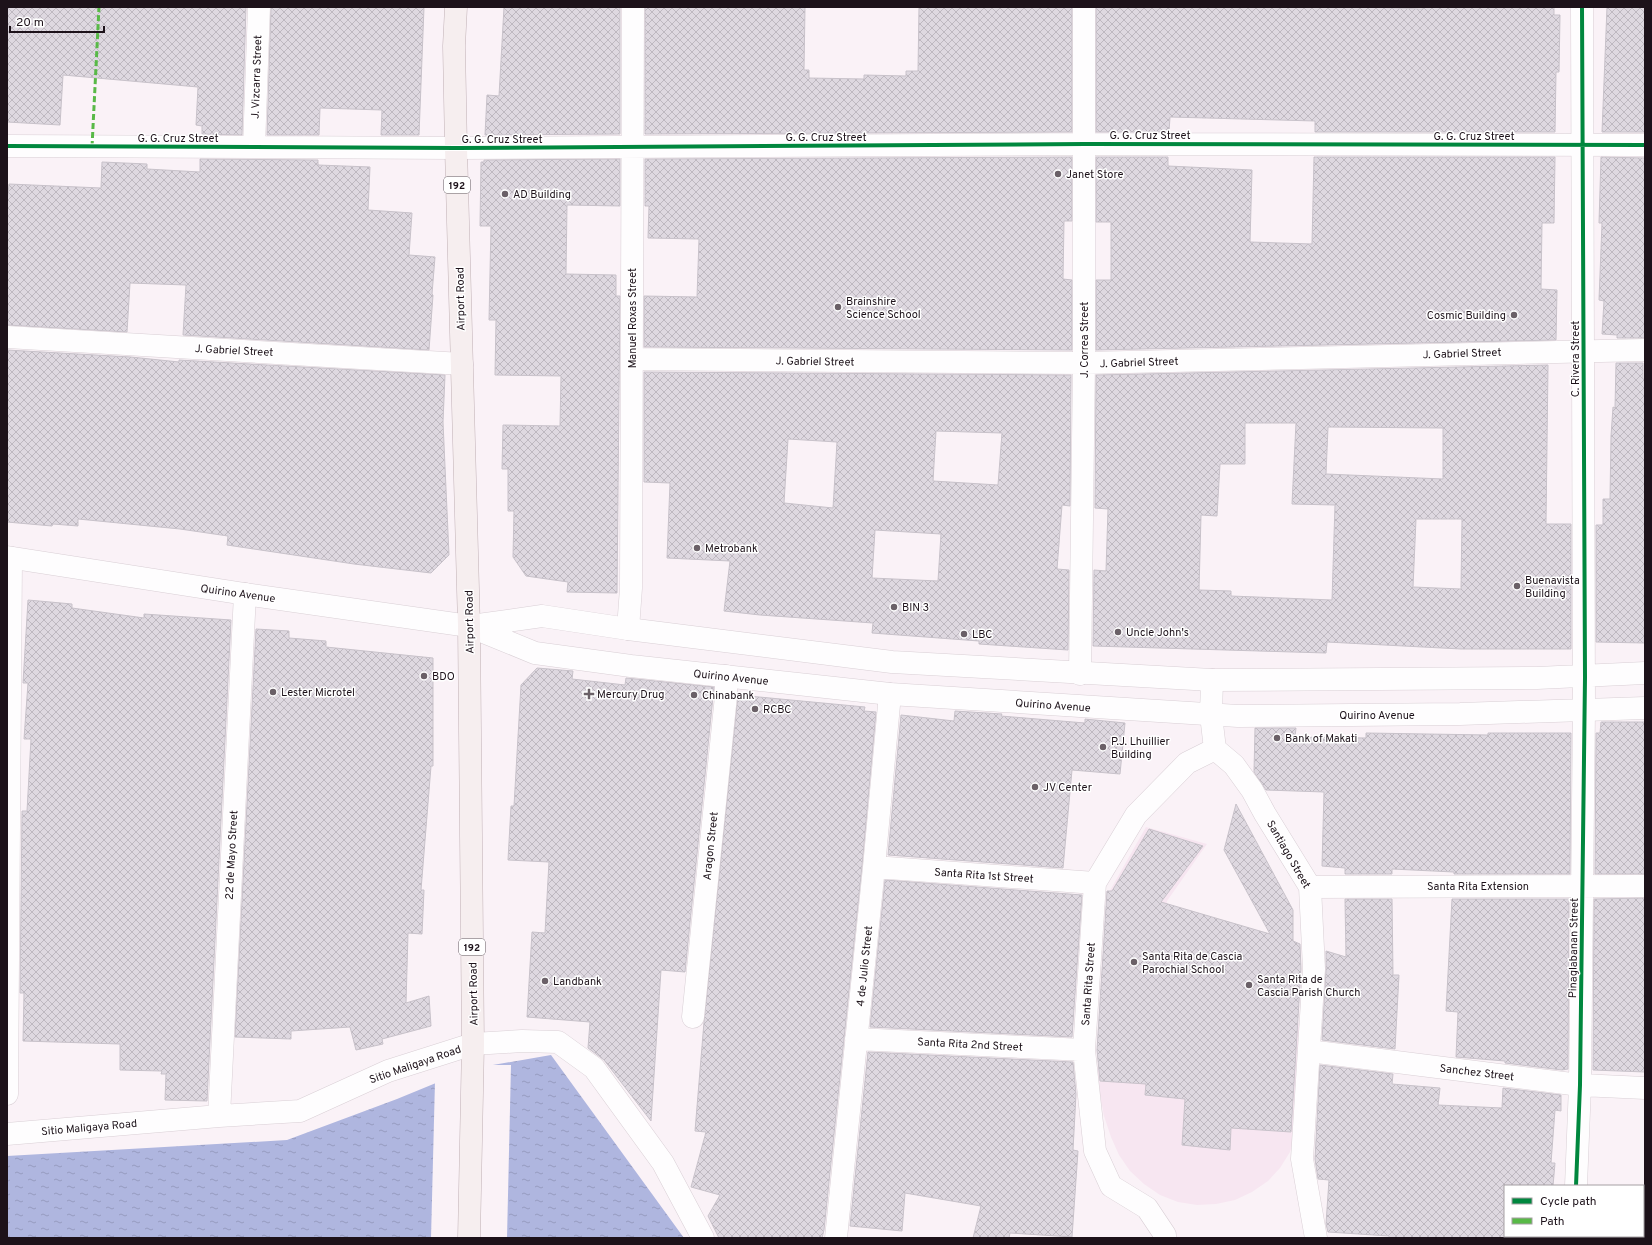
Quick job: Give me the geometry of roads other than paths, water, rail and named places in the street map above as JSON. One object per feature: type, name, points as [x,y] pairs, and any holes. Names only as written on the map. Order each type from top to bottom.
[{"type":"main road","name":"Airport Road","points":[[456,7],[454,46],[456,148],[470,626],[473,1054],[469,1238]]},
{"type":"street","name":"J. Vizcarra Street","points":[[254,148],[259,7]]},
{"type":"street","name":"Manuel Roxas Street","points":[[628,629],[631,588],[633,7]]},
{"type":"street","name":"J. Correa Street","points":[[1080,674],[1084,363],[1084,7]]},
{"type":"street","name":"C. Rivera Street","points":[[1582,7],[1584,710]]},
{"type":"street","name":"G. G. Cruz Street","points":[[7,146],[254,148],[632,148],[1085,144],[1645,145]]},
{"type":"street","name":"J. Gabriel Street","points":[[7,336],[462,364]]},
{"type":"street","name":"J. Gabriel Street","points":[[632,359],[1084,363],[1584,350],[1645,350]]},
{"type":"street","name":"Quirino Avenue","points":[[9,558],[470,626],[535,653],[631,666],[890,694],[1211,715],[1452,714],[1645,708]]},
{"type":"street","points":[[7,1094],[9,558]]},
{"type":"street","name":"22 de Mayo Street","points":[[219,1116],[245,594]]},
{"type":"street","name":"Quirino Avenue","points":[[470,626],[542,616],[628,629],[892,662],[1080,674],[1212,680],[1530,678],[1645,673]]},
{"type":"street","name":"Aragon Street","points":[[693,1017],[726,696],[726,676]]},
{"type":"street","points":[[1212,680],[1211,715],[1215,749]]},
{"type":"street","name":"4 de Julio Street","points":[[836,1238],[890,694]]},
{"type":"street","name":"Pinaglabanan Street","points":[[1576,1185],[1580,1085],[1584,710]]},
{"type":"street","name":"Santa Rita Street","points":[[1165,1238],[1165,1235],[1147,1208],[1111,1186],[1095,1151],[1084,1050],[1095,883],[1136,815],[1187,763],[1215,749]]},
{"type":"street","name":"Santiago Street","points":[[1215,749],[1234,765],[1252,790],[1310,887],[1314,969],[1302,1159],[1316,1238]]},
{"type":"street","name":"Santa Rita 1st Street","points":[[874,866],[1095,883]]},
{"type":"street","name":"Santa Rita Extension","points":[[1310,887],[1645,886]]},
{"type":"street","name":"Santa Rita 2nd Street","points":[[856,1039],[1084,1050]]},
{"type":"street","name":"Sitio Maligaya Road","points":[[7,1134],[219,1116],[300,1111],[388,1071],[473,1054],[522,1041],[558,1042],[594,1068],[664,1163],[703,1238]]},
{"type":"street","name":"Sanchez Street","points":[[1309,1051],[1580,1085],[1645,1088]]},
{"type":"water","points":[[551,1055],[684,1238],[7,1238],[7,1156],[287,1140],[397,1099],[470,1069]]},
{"type":"place","name":"Janet Store","points":[[1058,174]]},
{"type":"place","name":"AD Building","points":[[505,194]]},
{"type":"place","name":"Brainshire Science School","points":[[838,307]]},
{"type":"place","name":"Cosmic Building","points":[[1514,315]]},
{"type":"place","name":"Metrobank","points":[[697,548]]},
{"type":"place","name":"Buenavista Building","points":[[1517,586]]},
{"type":"place","name":"BIN 3","points":[[894,607]]},
{"type":"place","name":"Uncle John's","points":[[1118,632]]},
{"type":"place","name":"LBC","points":[[964,634]]},
{"type":"place","name":"BDO","points":[[424,676]]},
{"type":"place","name":"Lester Microtel","points":[[273,692]]},
{"type":"place","name":"Mercury Drug","points":[[589,694]]},
{"type":"place","name":"Chinabank","points":[[694,695]]},
{"type":"place","name":"RCBC","points":[[755,709]]},
{"type":"place","name":"Bank of Makati","points":[[1277,738]]},
{"type":"place","name":"P.J. Lhuillier Building","points":[[1103,747]]},
{"type":"place","name":"JV Center","points":[[1035,787]]},
{"type":"place","name":"Santa Rita de Cascia Parochial School","points":[[1134,962]]},
{"type":"place","name":"Landbank","points":[[545,981]]},
{"type":"place","name":"Santa Rita de Cascia Parish Church","points":[[1249,985]]}]
